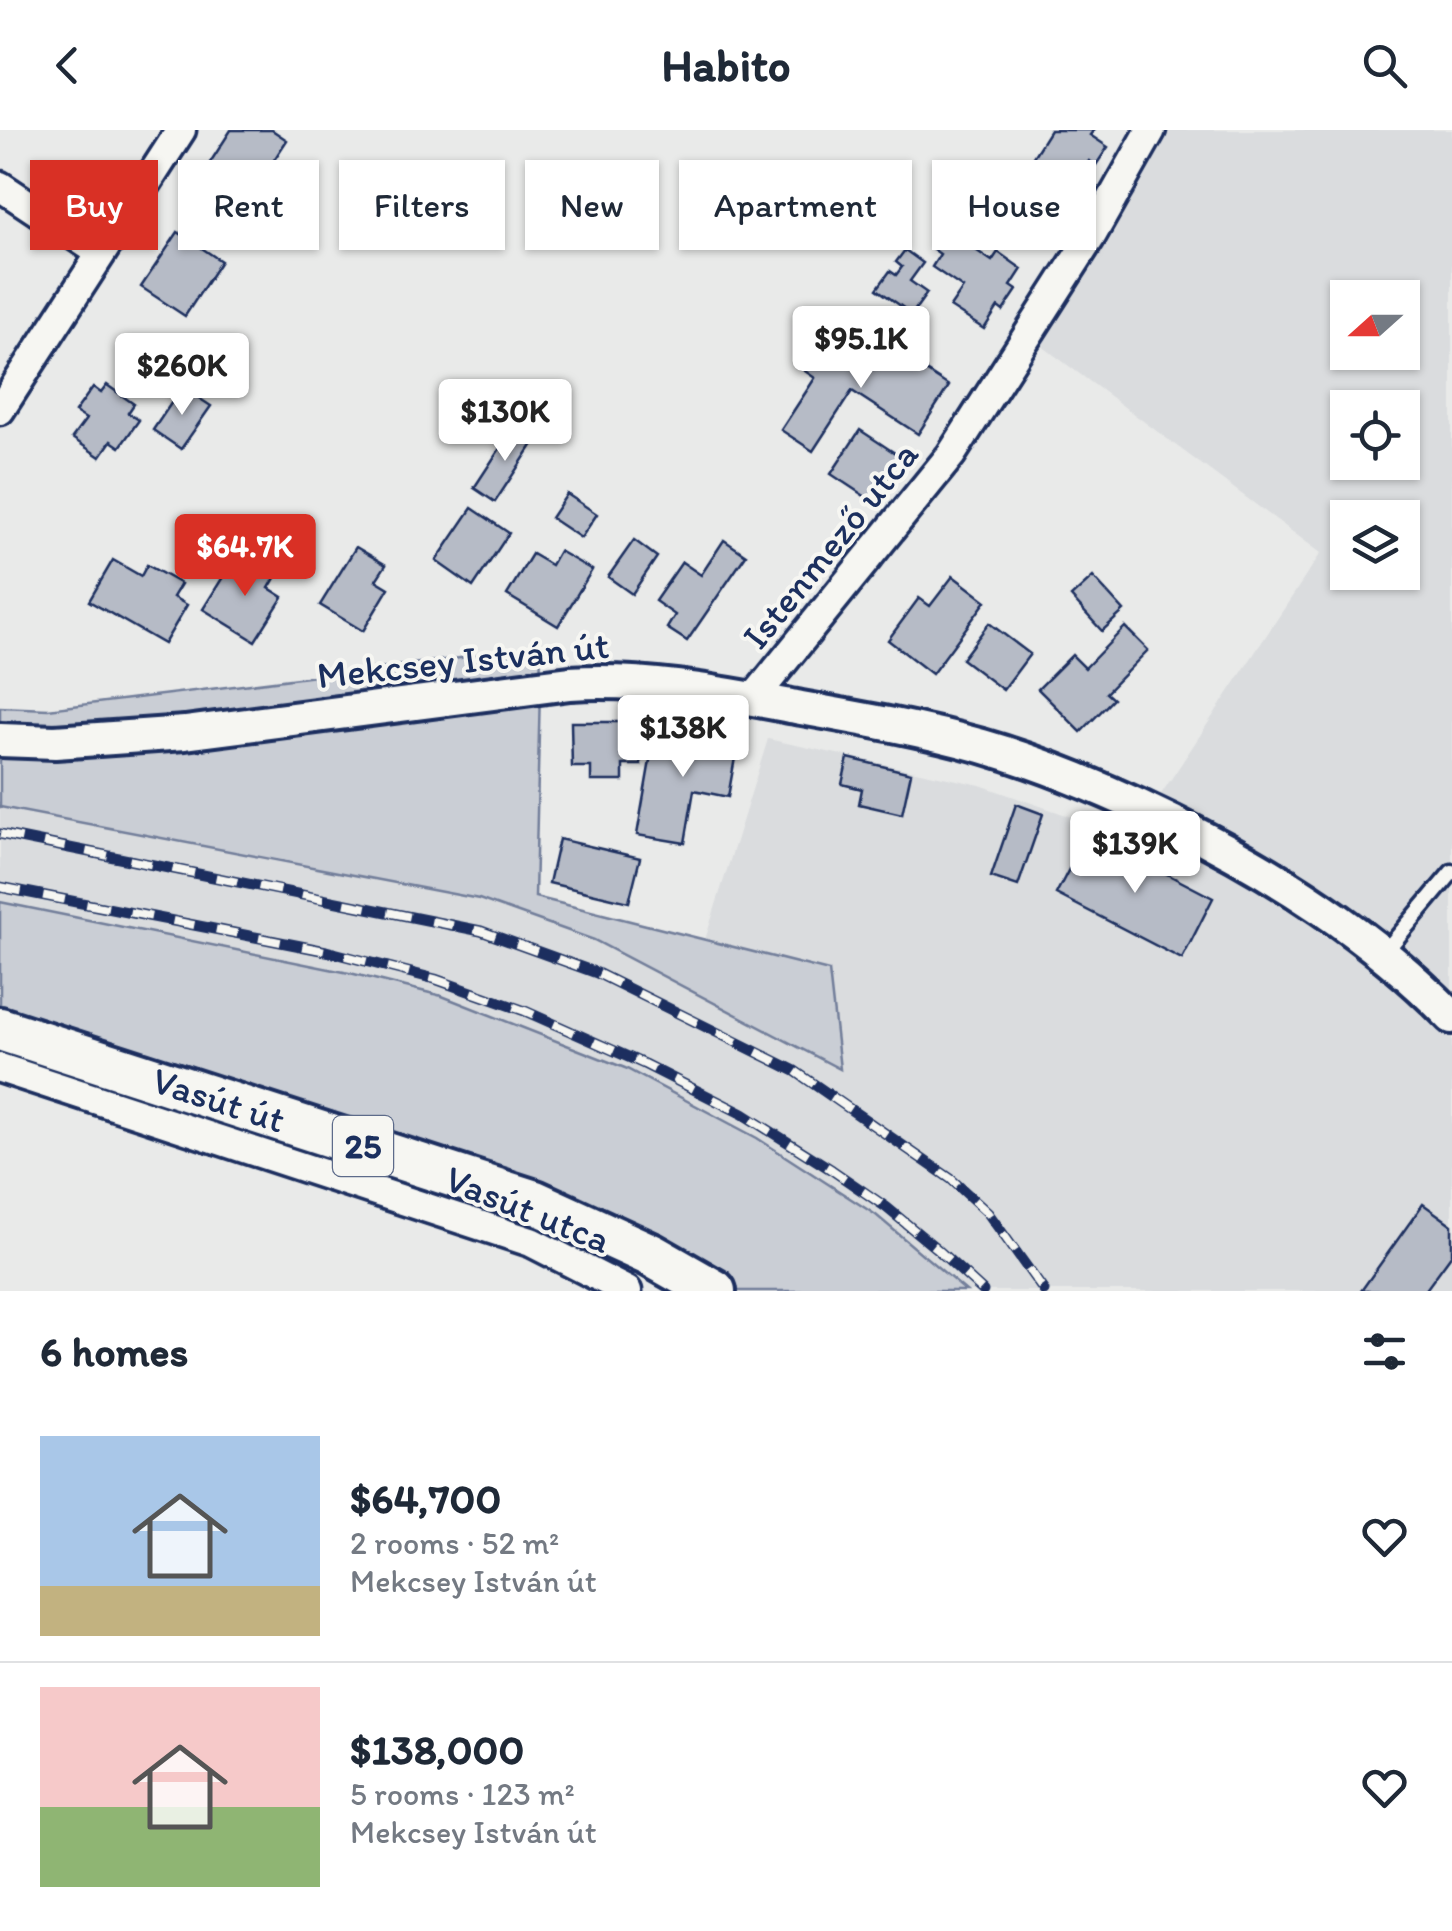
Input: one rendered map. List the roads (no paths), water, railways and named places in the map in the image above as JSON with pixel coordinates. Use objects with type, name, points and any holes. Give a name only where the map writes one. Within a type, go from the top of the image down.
[{"type":"main road","name":"Vasút út","points":[[0,1028],[535,1202],[652,1255],[714,1291]]},
{"type":"street","points":[[0,410],[182,130]]},
{"type":"street","name":"Istenmező utca","points":[[753,699],[952,455],[1090,238],[1152,130]]},
{"type":"street","points":[[0,186],[101,253]]},
{"type":"street","name":"Mekcsey István út","points":[[0,740],[55,742],[184,734],[608,680],[753,699],[904,726],[983,746],[1088,783],[1230,851],[1316,902],[1384,953],[1452,1016]]},
{"type":"street","name":"Vasút utca","points":[[0,1068],[531,1242],[627,1291]]},
{"type":"lane","points":[[1384,953],[1452,872]]},
{"type":"railway","points":[[0,834],[481,931],[597,973],[795,1071],[951,1179],[988,1213],[1044,1291]]},
{"type":"railway","points":[[0,887],[326,951],[435,979],[525,1011],[743,1114],[886,1207],[983,1291]]}]
